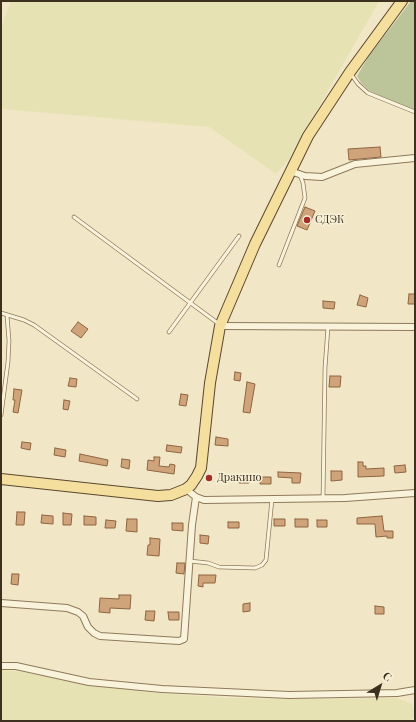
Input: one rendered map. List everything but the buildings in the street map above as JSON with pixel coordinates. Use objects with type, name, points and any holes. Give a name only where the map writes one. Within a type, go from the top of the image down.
[{"type":"main road","points":[[2,476],[158,496],[171,495],[186,489],[197,476],[201,468],[210,383],[220,326],[255,244],[295,173],[308,136],[350,72],[402,1]]},
{"type":"street","points":[[295,173],[311,177],[322,177],[355,164],[415,158]]},
{"type":"street","points":[[220,326],[415,328]]},
{"type":"street","points":[[186,489],[196,497],[204,500],[346,498],[415,493]]},
{"type":"street","points":[[1,603],[67,608],[78,612],[83,616],[88,627],[100,636],[179,641],[184,639],[186,633],[192,525],[196,497]]},
{"type":"street","points":[[1,666],[16,666],[89,682],[162,689],[289,695],[397,693],[415,690]]},
{"type":"lane","points":[[350,72],[358,84],[368,93],[415,112]]},
{"type":"lane","points":[[279,265],[305,198],[295,173]]},
{"type":"lane","points":[[74,217],[220,326]]},
{"type":"lane","points":[[168,332],[191,303],[239,236]]},
{"type":"lane","points":[[1,313],[24,320],[34,325],[137,399]]},
{"type":"lane","points":[[1,415],[8,362],[9,341],[7,315]]},
{"type":"lane","points":[[323,498],[325,368],[328,327]]},
{"type":"lane","points":[[190,561],[208,563],[219,567],[255,568],[262,565],[266,560],[272,499]]},
{"type":"path","points":[[206,469],[209,478]]},
{"type":"shaded area","points":[[11,1],[379,1],[288,161],[276,174],[209,127],[1,109],[1,27]]},
{"type":"shaded area","points":[[1,670],[24,672],[75,683],[159,693],[228,698],[396,698],[412,704],[415,709],[415,717],[410,721],[1,721]]},
{"type":"green space","points":[[411,1],[415,1],[415,111],[371,92],[361,83],[357,76],[369,56]]},
{"type":"place","name":"СДЭК","points":[[307,220]]},
{"type":"place","name":"Дракино","points":[[209,478]]}]
